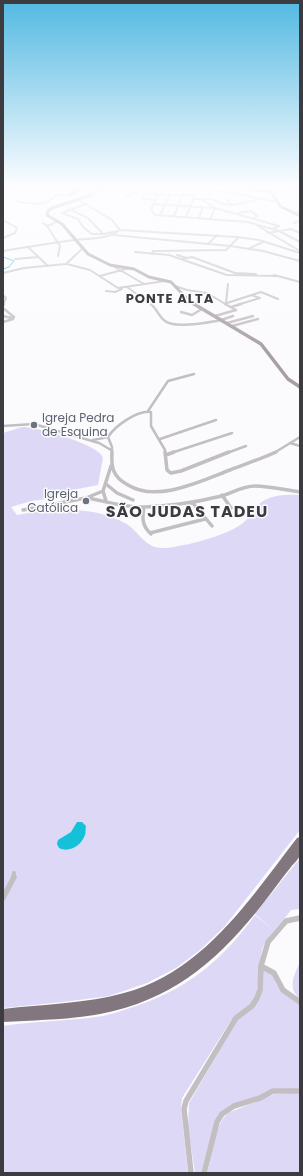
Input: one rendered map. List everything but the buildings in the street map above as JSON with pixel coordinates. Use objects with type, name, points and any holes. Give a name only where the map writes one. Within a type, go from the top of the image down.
[{"type":"highway","points":[[3,1013],[84,1006],[115,1000],[147,990],[187,968],[208,951],[229,929],[300,840]]},
{"type":"highway","points":[[3,1018],[101,1010],[144,997],[182,979],[209,959],[231,936],[300,849]]},
{"type":"street","points":[[3,251],[65,242]]},
{"type":"street","points":[[78,242],[88,254],[112,265],[144,284]]},
{"type":"street","points":[[197,242],[249,249],[299,260]]},
{"type":"street","points":[[152,253],[180,250],[223,251],[227,250],[234,242]]},
{"type":"street","points":[[249,249],[263,242],[286,250],[300,252]]},
{"type":"street","points":[[283,242],[300,252]]},
{"type":"street","points":[[58,243],[60,247],[58,256]]},
{"type":"street","points":[[28,247],[48,266]]},
{"type":"street","points":[[67,264],[83,248]]},
{"type":"street","points":[[135,252],[166,254],[230,276],[276,276]]},
{"type":"street","points":[[177,255],[187,258]]},
{"type":"street","points":[[14,259],[38,257]]},
{"type":"street","points":[[183,259],[192,257],[235,273],[270,274],[300,282]]},
{"type":"street","points":[[3,273],[24,268],[67,264],[89,269],[117,288],[127,288],[166,280]]},
{"type":"street","points":[[112,265],[129,268],[148,276],[172,283],[186,299],[264,347],[272,355],[286,377],[300,387]]},
{"type":"street","points":[[100,276],[129,268]]},
{"type":"street","points":[[230,276],[235,273]]},
{"type":"street","points":[[226,304],[228,284]]},
{"type":"street","points":[[175,286],[187,290],[207,293],[236,310],[215,316]]},
{"type":"street","points":[[106,291],[115,292],[123,288]]},
{"type":"street","points":[[127,288],[154,306],[162,319],[167,322],[193,325],[222,320],[233,316]]},
{"type":"street","points":[[226,304],[264,292],[278,299]]},
{"type":"street","points":[[3,295],[6,298],[3,307],[8,314],[14,317],[13,319]]},
{"type":"street","points":[[231,307],[260,298],[251,295]]},
{"type":"street","points":[[181,312],[192,315],[202,309]]},
{"type":"street","points":[[3,316],[13,319]]},
{"type":"street","points":[[227,323],[253,316]]},
{"type":"street","points":[[3,322],[13,319]]},
{"type":"street","points":[[232,326],[258,319]]},
{"type":"street","points":[[102,444],[109,438],[113,429],[144,411],[148,411],[168,381],[194,374]]},
{"type":"street","points":[[148,411],[152,412],[151,426],[160,439],[166,455],[166,470],[169,472],[174,473],[246,446]]},
{"type":"street","points":[[160,439],[216,420]]},
{"type":"street","points":[[3,426],[32,424],[96,442],[111,450]]},
{"type":"street","points":[[166,455],[232,433]]},
{"type":"street","points":[[111,466],[119,480],[130,488],[142,491],[163,491],[181,488],[199,482],[275,452],[300,437]]},
{"type":"street","points":[[86,440],[109,438]]},
{"type":"street","points":[[106,501],[103,491],[111,466],[109,438]]},
{"type":"street","points":[[96,442],[99,439]]},
{"type":"street","points":[[290,443],[300,446]]},
{"type":"street","points":[[106,484],[117,493],[133,500]]},
{"type":"street","points":[[87,498],[106,501],[125,507],[144,507],[192,502],[222,496],[235,490],[258,486],[281,491],[300,492]]},
{"type":"street","points":[[23,510],[39,505],[87,498],[103,491]]},
{"type":"street","points":[[222,496],[231,508]]},
{"type":"street","points":[[192,502],[212,526]]},
{"type":"street","points":[[144,507],[142,524],[151,534],[205,519]]},
{"type":"street","points":[[3,898],[7,888],[13,880],[14,872]]},
{"type":"street","points":[[191,1173],[184,1109],[186,1102],[236,1018],[252,1006],[257,998],[260,990],[261,966],[268,944],[276,931],[290,919],[300,918]]},
{"type":"street","points":[[261,966],[274,973],[283,990],[300,1002]]},
{"type":"street","points":[[3,1010],[84,1006]]},
{"type":"street","points":[[204,1173],[217,1122],[222,1114],[234,1106],[260,1098],[273,1091],[300,1091]]},
{"type":"shaded area","points":[[22,427],[67,437],[100,453],[103,458],[98,485],[62,492],[67,492],[69,499],[61,500],[59,492],[54,494],[55,498],[31,501],[11,507],[17,515],[58,510],[99,513],[113,517],[130,526],[152,546],[164,548],[206,540],[237,527],[248,518],[258,505],[268,498],[280,495],[300,495],[300,830],[224,927],[200,950],[176,968],[147,983],[109,996],[3,1008],[3,433]]},
{"type":"shaded area","points":[[300,858],[300,909],[291,910],[266,942],[261,953],[257,992],[253,1002],[230,1022],[182,1098],[181,1109],[188,1173],[3,1173],[3,1026],[103,1016],[150,1001],[168,993],[201,972],[215,960],[229,947],[255,915],[273,930],[255,914]]},
{"type":"shaded area","points":[[300,962],[300,999],[294,990],[293,981]]},
{"type":"shaded area","points":[[262,967],[273,974],[277,985],[300,1003],[300,1089],[260,1096],[227,1108],[211,1137],[201,1173],[195,1173],[188,1127],[189,1103],[238,1019],[258,1001]]},
{"type":"shaded area","points":[[300,1093],[300,1173],[207,1173],[216,1133],[223,1119],[228,1113],[275,1094]]},
{"type":"water","points":[[77,822],[82,822],[86,826],[85,834],[81,842],[71,849],[67,850],[59,848],[57,844],[58,840],[71,832]]},
{"type":"waterway","points":[[3,257],[14,261],[9,267],[3,269]]},
{"type":"place","name":"Igreja Pedra de Esquina","points":[[34,425]]},
{"type":"place","name":"Igreja Católica","points":[[86,501]]},
{"type":"district","name":"PONTE ALTA","points":[[170,298]]},
{"type":"district","name":"SÃO JUDAS TADEU","points":[[187,511]]}]
